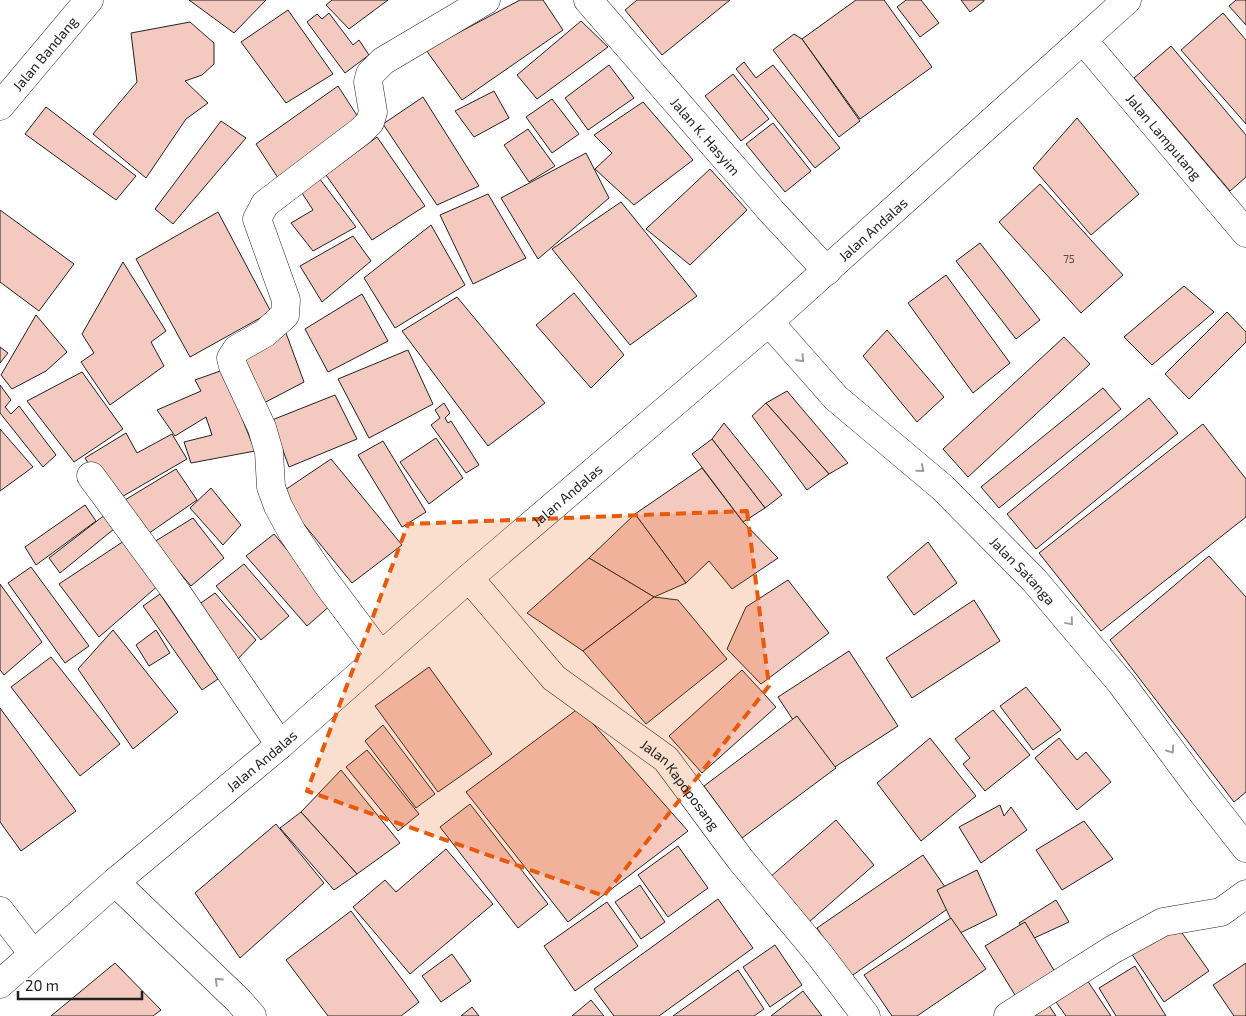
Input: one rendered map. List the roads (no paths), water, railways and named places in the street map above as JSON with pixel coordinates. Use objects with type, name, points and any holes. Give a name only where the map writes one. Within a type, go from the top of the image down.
[{"type":"street","name":"Jalan Bandang","points":[[0,106],[89,0]]},
{"type":"street","points":[[380,656],[324,580],[292,532],[278,506],[271,487],[269,452],[262,428],[236,373],[231,358],[237,349],[265,333],[285,315],[286,300],[257,218],[265,204],[362,131],[370,122],[372,112],[368,82],[370,74],[383,61],[486,0]]},
{"type":"street","name":"Jalan K. Hasyim","points":[[588,0],[772,212],[827,271]]},
{"type":"street","name":"Jalan Andalas","points":[[0,984],[115,882],[280,745],[469,578],[769,322],[1127,0]]},
{"type":"street","name":"Jalan Lamputang","points":[[1083,40],[1246,234]]},
{"type":"street","name":"Jalan Satanga","points":[[769,322],[836,398],[943,488],[1034,580],[1122,683],[1198,788],[1246,848]]},
{"type":"street","points":[[91,476],[176,593],[280,745]]},
{"type":"street","name":"Jalan Kapoposang","points":[[469,578],[554,678],[666,759],[740,860],[819,954],[866,1016]]},
{"type":"street","points":[[115,882],[239,1001],[252,1016]]},
{"type":"street","points":[[1008,1016],[1112,950],[1163,922],[1221,912],[1246,894]]},
{"type":"street","points":[[0,911],[33,954]]}]
